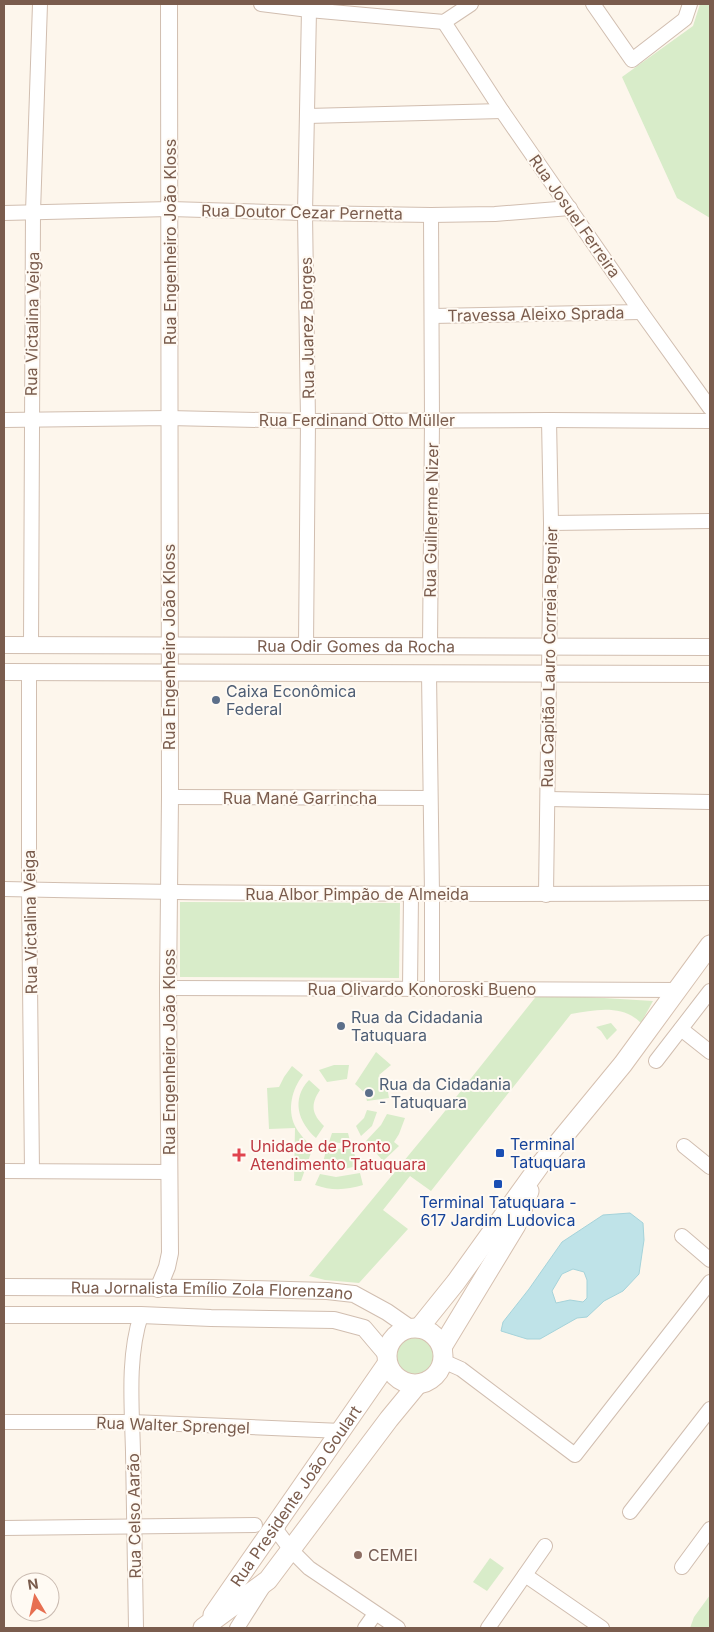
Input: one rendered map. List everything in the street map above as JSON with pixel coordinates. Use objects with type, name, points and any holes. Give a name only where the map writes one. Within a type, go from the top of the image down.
[{"type":"main road","name":"Rua Presidente João Goulart","points":[[203,1628],[342,1431],[387,1359],[389,1345],[394,1337],[401,1332],[415,1328],[456,1282],[540,1165],[623,1064],[710,945]]},
{"type":"main road","name":"Rua Presidente João Goulart","points":[[203,1628],[268,1580],[389,1419],[417,1385],[426,1383],[434,1378],[440,1370],[443,1354],[516,1225],[540,1165]]},
{"type":"main road","points":[[415,1328],[427,1330],[433,1334],[443,1354]]},
{"type":"main road","points":[[387,1359],[392,1373],[399,1380],[417,1385]]},
{"type":"street","name":"Rua Victalina Veiga","points":[[31,645],[33,212],[40,4]]},
{"type":"street","name":"Rua Engenheiro João Kloss","points":[[158,1289],[167,1267],[170,1253],[168,988],[170,797],[170,4]]},
{"type":"street","points":[[261,4],[444,22],[471,4]]},
{"type":"street","points":[[593,4],[632,60],[685,19],[690,4]]},
{"type":"street","name":"Rua Juarez Borges","points":[[306,646],[308,421],[305,213],[309,10]]},
{"type":"street","name":"Rua Josuel Ferreira","points":[[444,22],[502,111],[710,408]]},
{"type":"street","points":[[307,116],[502,111]]},
{"type":"street","name":"Rua Doutor Cezar Pernetta","points":[[4,213],[170,209],[431,215],[495,214],[570,208]]},
{"type":"street","name":"Rua Guilherme Nizer","points":[[430,646],[431,215]]},
{"type":"street","name":"Travessa Aleixo Sprada","points":[[432,316],[641,312]]},
{"type":"street","name":"Rua Ferdinand Otto Müller","points":[[4,420],[169,418],[308,421],[710,421]]},
{"type":"street","name":"Rua Capitão Lauro Correia Regnier","points":[[546,895],[551,524],[549,420]]},
{"type":"street","points":[[551,524],[710,521]]},
{"type":"street","name":"Rua Odir Gomes da Rocha","points":[[4,644],[710,647]]},
{"type":"street","name":"Rua Odir Gomes da Rocha","points":[[4,672],[710,674]]},
{"type":"street","name":"Rua Victalina Veiga","points":[[29,672],[28,889],[32,1171]]},
{"type":"street","points":[[429,673],[432,989]]},
{"type":"street","name":"Rua Mané Garrincha","points":[[170,797],[430,798]]},
{"type":"street","points":[[548,800],[710,802]]},
{"type":"street","name":"Rua Albor Pimpão de Almeida","points":[[4,889],[169,893],[546,895],[710,893]]},
{"type":"street","points":[[410,989],[411,894]]},
{"type":"street","name":"Rua Olivardo Konoroski Bueno","points":[[168,988],[677,990]]},
{"type":"street","points":[[656,1060],[710,991]]},
{"type":"street","points":[[681,1028],[710,1052]]},
{"type":"street","points":[[684,1146],[710,1167]]},
{"type":"street","points":[[4,1171],[169,1172]]},
{"type":"street","points":[[682,1236],[710,1260]]},
{"type":"street","points":[[443,1354],[574,1454],[710,1282]]},
{"type":"street","name":"Rua Jornalista Emílio Zola Florenzano","points":[[4,1287],[213,1288],[306,1290],[354,1294],[415,1328]]},
{"type":"street","points":[[64,1288],[60,1292],[58,1300],[59,1306],[65,1315]]},
{"type":"street","name":"Rua Jornalista Emílio Zola Florenzano","points":[[4,1315],[141,1315],[334,1320],[364,1328],[387,1359]]},
{"type":"street","name":"Rua Celso Aarão","points":[[136,1628],[132,1422],[133,1349],[141,1315]]},
{"type":"street","points":[[630,1512],[710,1409]]},
{"type":"street","name":"Rua Walter Sprengel","points":[[4,1422],[132,1422],[342,1431]]},
{"type":"street","points":[[280,1517],[277,1526],[278,1531],[291,1550],[308,1568],[398,1628]]},
{"type":"street","points":[[4,1528],[255,1525]]},
{"type":"street","points":[[682,1567],[710,1529]]},
{"type":"street","points":[[488,1628],[545,1546]]},
{"type":"street","points":[[525,1575],[602,1628]]},
{"type":"street","name":"Rua Presidente João Goulart","points":[[237,1628],[268,1580]]},
{"type":"street","points":[[365,1628],[375,1614]]},
{"type":"green space","points":[[700,4],[710,4],[710,218],[677,198],[622,77],[693,26]]},
{"type":"green space","points":[[180,902],[400,903],[399,978],[180,977]]},
{"type":"green space","points":[[538,994],[653,1001],[641,1023],[634,1017],[617,1011],[599,1010],[571,1014],[431,1191],[410,1176],[383,1210],[408,1229],[359,1283],[325,1280],[309,1276],[441,1116]]},
{"type":"green space","points":[[611,1023],[617,1030],[607,1040],[596,1027]]},
{"type":"green space","points":[[376,1052],[391,1065],[379,1075],[387,1087],[389,1098],[367,1101],[365,1093],[355,1084]]},
{"type":"green space","points":[[334,1065],[349,1065],[347,1079],[327,1082],[319,1070]]},
{"type":"green space","points":[[292,1066],[303,1075],[296,1086],[292,1099],[291,1113],[295,1126],[313,1147],[301,1181],[294,1181],[295,1128],[269,1129],[267,1088],[279,1087]]},
{"type":"green space","points":[[309,1080],[320,1090],[315,1100],[314,1109],[324,1126],[316,1138],[305,1125],[299,1110],[300,1095],[303,1087]]},
{"type":"green space","points":[[367,1110],[377,1112],[372,1126],[361,1136],[356,1126],[364,1118]]},
{"type":"green space","points":[[387,1114],[405,1118],[394,1142],[399,1146],[383,1161],[366,1141],[381,1125]]},
{"type":"green space","points":[[332,1133],[348,1133],[350,1141],[340,1143],[329,1142]]},
{"type":"green space","points":[[327,1147],[337,1149],[353,1147],[357,1166],[340,1170],[322,1166]]},
{"type":"green space","points":[[360,1173],[363,1185],[357,1187],[333,1189],[315,1185],[320,1174],[336,1177]]},
{"type":"green space","points":[[415,1337],[429,1342],[434,1356],[429,1370],[415,1375],[401,1370],[396,1356],[401,1342]]},
{"type":"green space","points":[[490,1558],[504,1568],[487,1591],[473,1582]]},
{"type":"green space","points":[[710,1595],[710,1628],[690,1628],[694,1617]]},
{"type":"water","points":[[630,1213],[643,1223],[644,1240],[639,1274],[623,1291],[604,1301],[587,1317],[577,1318],[540,1339],[527,1339],[501,1331],[503,1322],[562,1242],[603,1215]],"holes":[[[573,1269],[584,1272],[587,1280],[587,1298],[583,1302],[570,1300],[556,1303],[552,1291],[562,1274]]]},
{"type":"place","name":"Caixa Econômica Federal","points":[[216,700]]},
{"type":"place","name":"Rua da Cidadania Tatuquara","points":[[341,1026]]},
{"type":"place","name":"Rua da Cidadania - Tatuquara","points":[[369,1093]]},
{"type":"place","name":"Terminal Tatuquara","points":[[500,1153]]},
{"type":"place","name":"Unidade de Pronto Atendimento Tatuquara","points":[[239,1155]]},
{"type":"place","name":"Terminal Tatuquara - 617 Jardim Ludovica","points":[[498,1184]]},
{"type":"place","name":"CEMEI","points":[[358,1555]]}]
